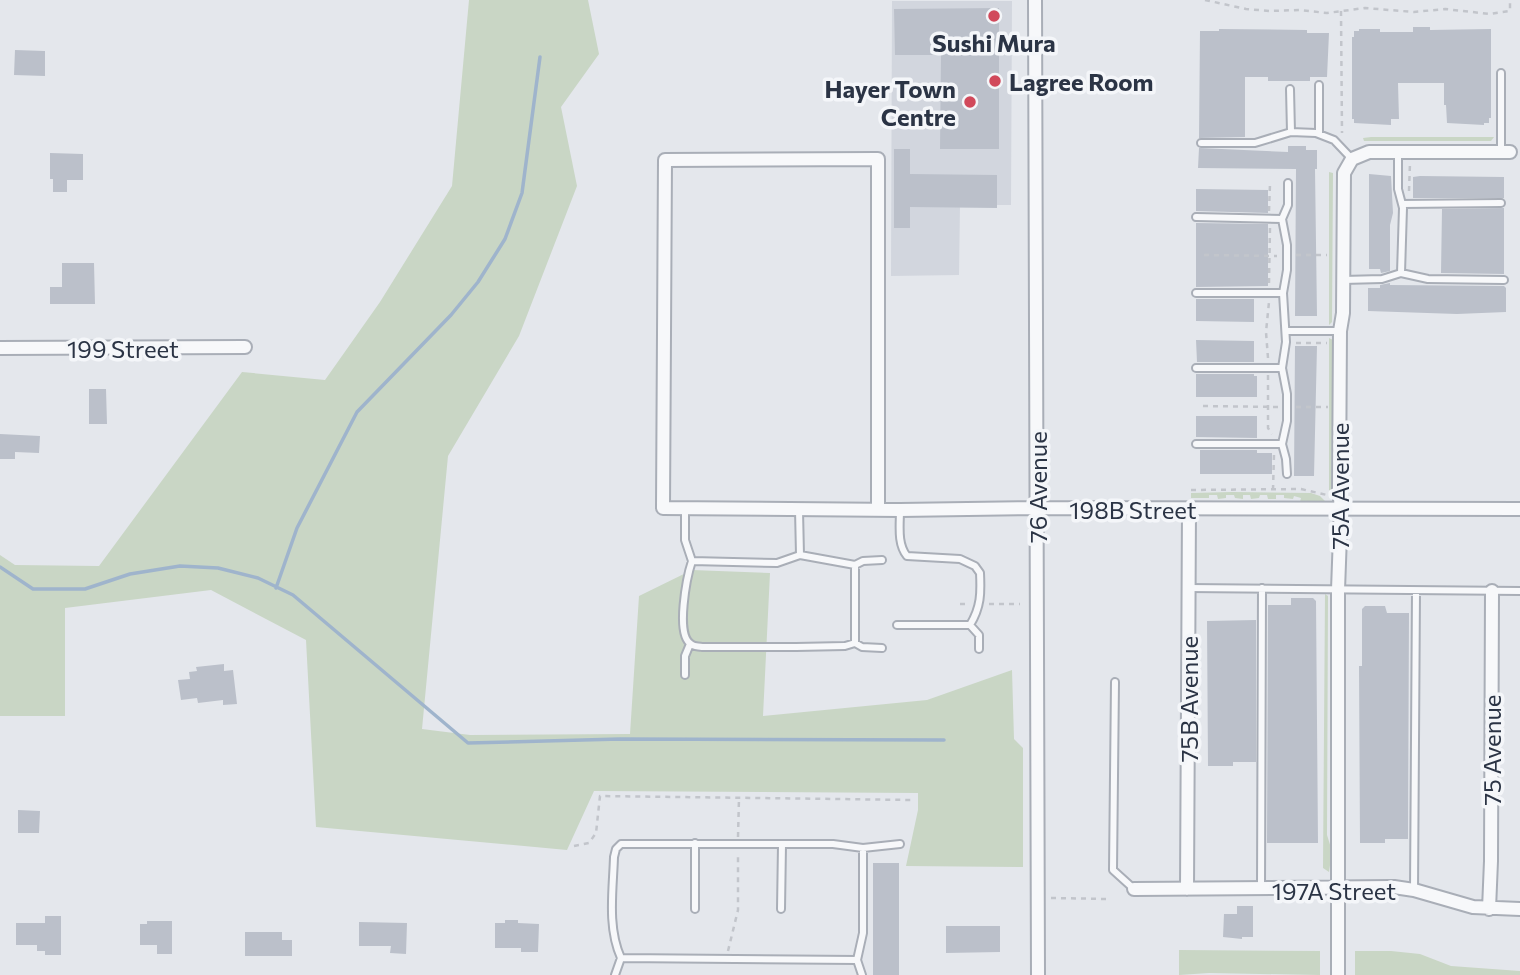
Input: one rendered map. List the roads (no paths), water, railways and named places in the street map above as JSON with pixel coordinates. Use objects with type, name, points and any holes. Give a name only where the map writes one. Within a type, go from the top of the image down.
[{"type":"street","name":"76 Avenue","points":[[1035,0],[1038,975]]},
{"type":"street","points":[[1352,159],[1369,152],[1505,152]]},
{"type":"street","name":"198B Street","points":[[878,510],[878,159],[665,160],[663,508],[799,510],[878,510],[900,510],[1037,508],[1520,509]]},
{"type":"street","name":"75A Avenue","points":[[1338,975],[1340,331],[1343,313],[1343,180],[1352,159]]},
{"type":"street","name":"199 Street","points":[[0,348],[245,347]]},
{"type":"street","name":"75B Avenue","points":[[1187,889],[1189,509]]},
{"type":"street","name":"75 Avenue","points":[[1489,909],[1492,591]]},
{"type":"street","name":"197A Street","points":[[1134,889],[1394,887],[1473,907],[1520,909]]},
{"type":"lane","points":[[1501,73],[1505,152]]},
{"type":"lane","points":[[1319,134],[1320,85]]},
{"type":"lane","points":[[1290,89],[1291,132]]},
{"type":"lane","points":[[1201,143],[1255,143],[1291,132],[1319,134],[1334,140],[1352,159]]},
{"type":"lane","points":[[1398,151],[1398,189],[1402,204],[1401,273]]},
{"type":"lane","points":[[1287,474],[1282,444],[1287,421],[1287,394],[1282,368],[1286,331],[1283,293],[1287,245],[1282,219],[1288,205],[1288,183]]},
{"type":"lane","points":[[1402,204],[1501,204]]},
{"type":"lane","points":[[1196,217],[1282,219]]},
{"type":"lane","points":[[1343,280],[1382,279],[1401,273],[1428,279],[1504,280]]},
{"type":"lane","points":[[1196,293],[1283,293]]},
{"type":"lane","points":[[1286,331],[1340,331]]},
{"type":"lane","points":[[1196,368],[1282,368]]},
{"type":"lane","points":[[1196,444],[1282,444]]},
{"type":"lane","points":[[685,508],[685,540],[692,561],[684,592],[684,620],[687,641],[690,644],[702,648],[845,646],[855,643],[862,647],[882,648]]},
{"type":"lane","points":[[799,510],[800,555]]},
{"type":"lane","points":[[900,510],[901,543],[907,556],[968,561],[980,573],[978,612],[970,625]]},
{"type":"lane","points":[[692,561],[777,563],[800,555],[855,565],[863,561],[882,560]]},
{"type":"lane","points":[[855,565],[855,643]]},
{"type":"lane","points":[[1188,588],[1520,591]]},
{"type":"lane","points":[[1261,890],[1262,588]]},
{"type":"lane","points":[[1414,890],[1416,591]]},
{"type":"lane","points":[[897,625],[970,625],[979,635],[979,649]]},
{"type":"lane","points":[[685,675],[685,656],[690,644]]},
{"type":"lane","points":[[1115,682],[1113,870],[1134,889]]},
{"type":"lane","points":[[695,843],[695,909]]},
{"type":"lane","points":[[615,975],[621,958],[612,928],[616,849],[621,844],[833,844],[863,848],[900,844]]},
{"type":"lane","points":[[781,909],[782,845]]},
{"type":"lane","points":[[862,975],[857,960],[863,933],[863,848]]},
{"type":"lane","points":[[621,958],[857,960]]},
{"type":"waterway","points":[[276,588],[297,528],[357,412],[451,315],[478,282],[505,239],[522,193],[540,57]]},
{"type":"waterway","points":[[0,567],[33,589],[85,589],[130,574],[180,566],[218,568],[258,578],[293,595],[468,743],[620,739],[944,740]]},
{"type":"place","name":"Sushi Mura","points":[[994,16]]},
{"type":"place","name":"Lagree Room","points":[[995,81]]},
{"type":"place","name":"Hayer Town Centre","points":[[970,102]]}]
